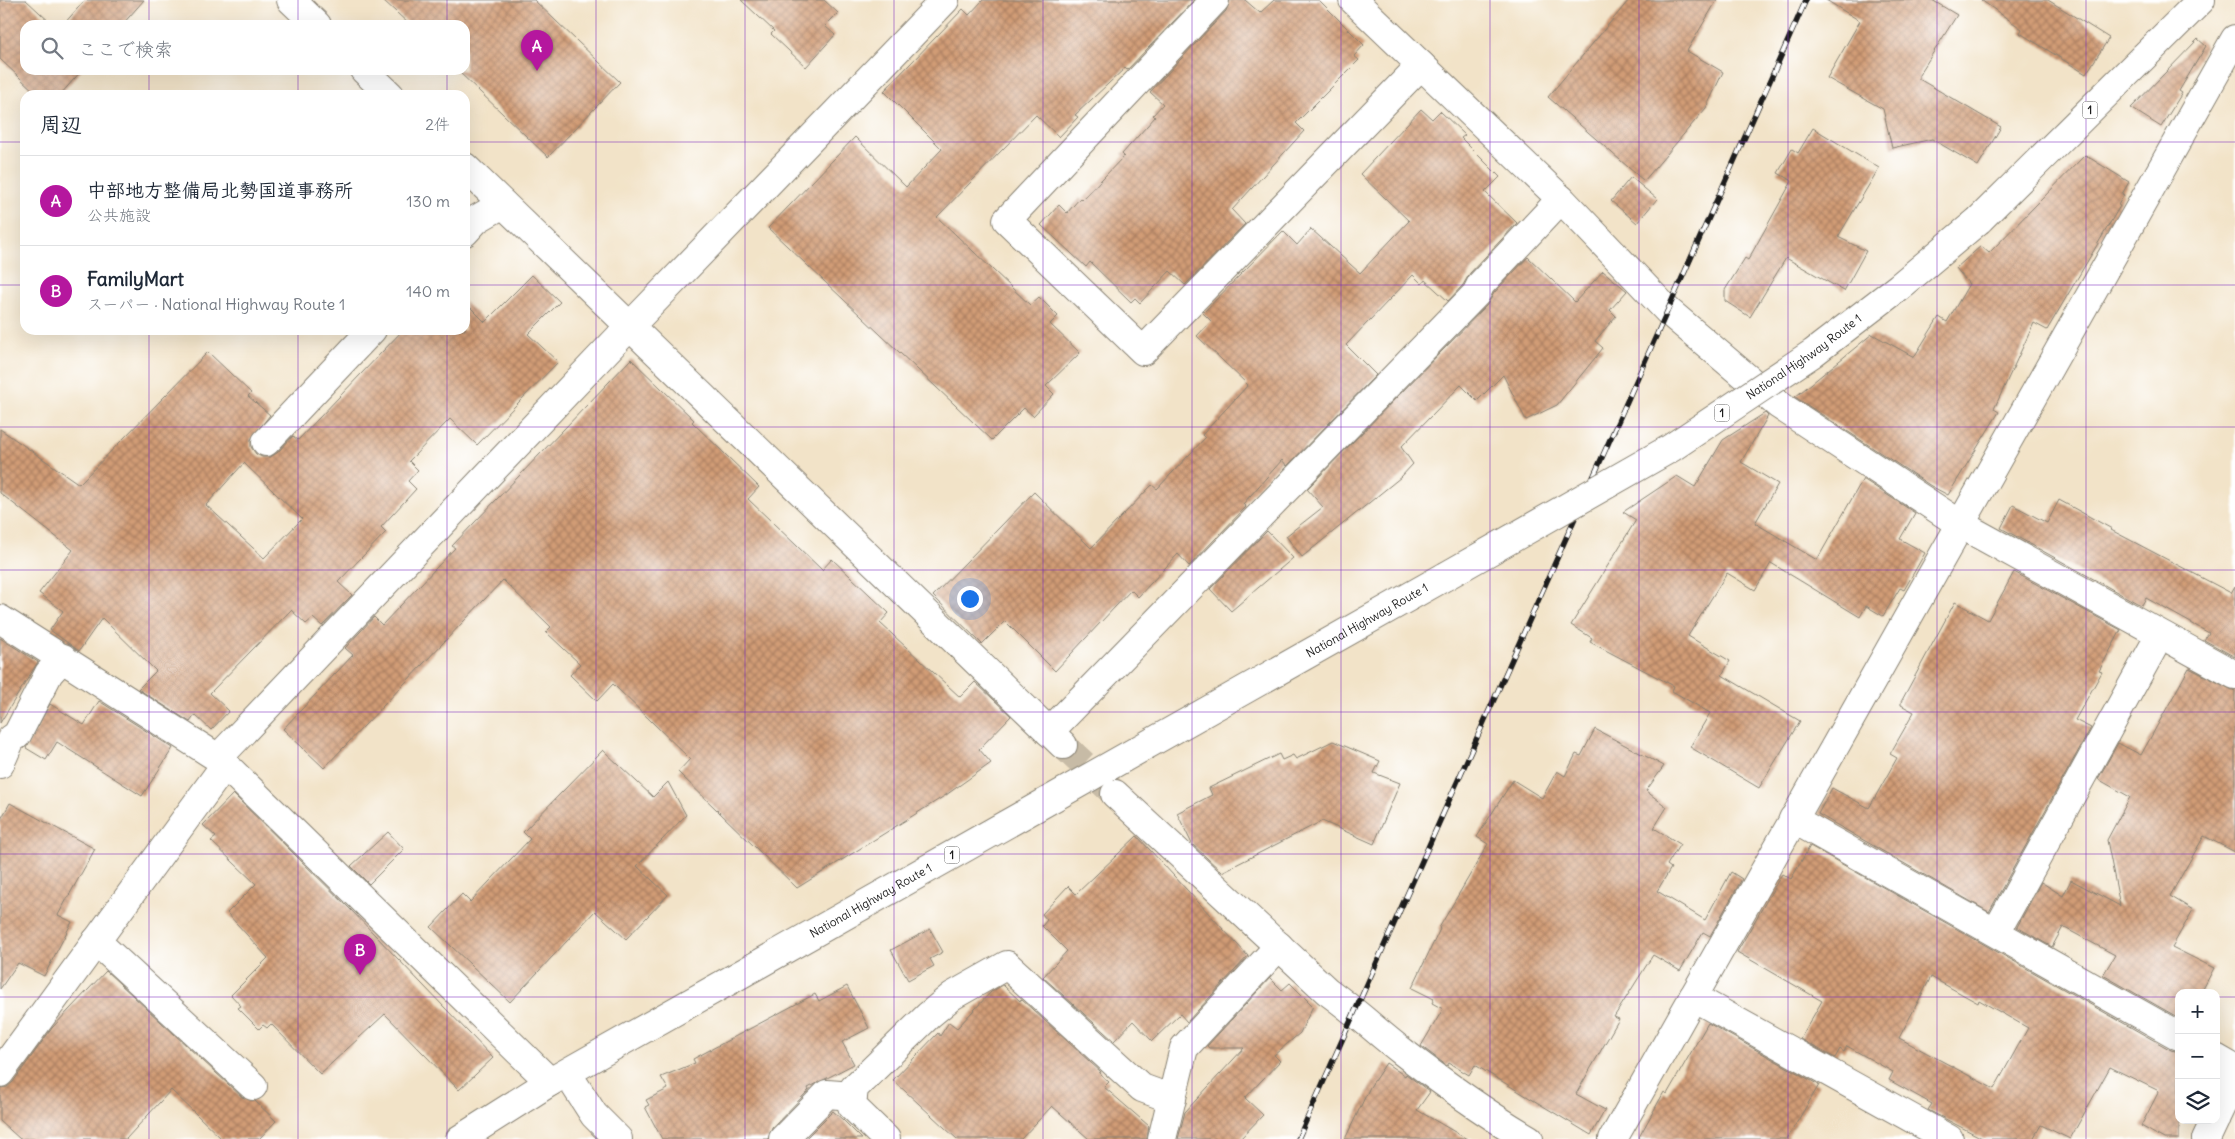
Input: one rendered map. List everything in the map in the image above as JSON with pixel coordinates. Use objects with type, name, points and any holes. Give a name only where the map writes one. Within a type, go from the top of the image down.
[{"type":"main road","points":[[291,0],[312,20]]},
{"type":"main road","points":[[0,1073],[96,941],[221,762],[629,326],[945,0]]},
{"type":"main road","points":[[1215,0],[1007,220],[1143,351],[1421,65]]},
{"type":"main road","points":[[1353,0],[1561,200],[1668,311],[1779,405],[1960,524],[2235,675]]},
{"type":"main road","name":"National Highway Route 1","points":[[460,1139],[558,1077],[1671,448],[1813,353],[1899,287],[1978,220],[2201,0]]},
{"type":"main road","points":[[1613,1139],[2235,39]]},
{"type":"main road","points":[[369,75],[385,90]]},
{"type":"main road","points":[[470,172],[1056,739],[1476,294],[1481,284],[1561,200]]},
{"type":"main road","points":[[470,227],[477,219],[504,204]]},
{"type":"main road","points":[[266,442],[367,335]]},
{"type":"main road","points":[[0,619],[221,762],[558,1077],[618,1139]]},
{"type":"main road","points":[[1996,932],[2160,635]]},
{"type":"main road","points":[[0,764],[11,739],[17,735],[49,673],[63,658]]},
{"type":"main road","points":[[1115,794],[1328,991],[1401,1050],[1496,1119],[1529,1139]]},
{"type":"main road","points":[[1793,819],[2175,1034]]},
{"type":"main road","points":[[96,941],[253,1086]]},
{"type":"main road","points":[[1162,1139],[1184,1048],[1279,946]]},
{"type":"main road","points":[[886,1139],[852,1106],[854,1088],[929,1015],[952,996],[1007,964],[1142,1088],[1172,1099]]},
{"type":"main road","points":[[1693,997],[1949,1139]]},
{"type":"main road","points":[[2220,1060],[2235,1069]]},
{"type":"main road","points":[[2220,1108],[2235,1077]]},
{"type":"main road","points":[[783,1139],[827,1094],[853,1096]]},
{"type":"main road","points":[[2206,1139],[2213,1124]]},
{"type":"building","points":[[0,0],[26,0],[48,20],[20,20],[20,75],[78,75],[64,90],[33,90],[0,59]]},
{"type":"building","points":[[85,0],[144,0],[126,20],[67,20]]},
{"type":"building","points":[[383,0],[534,0],[620,82],[548,157],[462,75],[470,75],[470,20],[405,20]]},
{"type":"building","points":[[741,0],[824,0],[838,13],[825,26],[835,35],[806,67],[771,34],[774,31]]},
{"type":"building","points":[[983,0],[1194,0],[1127,70],[1125,68],[1075,115],[1078,117],[1059,137],[1036,115],[937,217],[1030,305],[1039,297],[1058,316],[1050,324],[1080,353],[1046,386],[1054,394],[1033,416],[1024,408],[992,440],[768,228],[855,137],[906,187],[942,149],[884,91],[963,9],[969,15]]},
{"type":"building","points":[[1230,0],[1245,0],[1260,13],[1274,0],[1319,0],[1364,45],[1354,56],[1359,60],[1296,123],[1304,131],[1232,210],[1245,224],[1185,285],[1170,271],[1140,303],[1135,298],[1131,302],[1090,262],[1086,267],[1041,225],[1059,205],[1067,213],[1124,156],[1122,154],[1155,117],[1153,115],[1163,104],[1150,92],[1226,11]]},
{"type":"building","points":[[1629,0],[1717,0],[1687,51],[1723,72],[1706,108],[1644,181],[1548,97]]},
{"type":"building","points":[[1826,0],[1932,0],[1957,15],[1919,75],[1919,79],[2001,127],[1978,166],[1932,139],[1892,148],[1883,109],[1827,78],[1860,21]]},
{"type":"building","points":[[1981,0],[2048,0],[2109,38],[2086,74],[2020,33],[2022,29]]},
{"type":"building","points":[[2198,39],[2206,46],[2179,91],[2182,93],[2161,127],[2131,108]]},
{"type":"building","points":[[1421,109],[1432,119],[1440,111],[1465,135],[1461,138],[1500,177],[1485,192],[1517,223],[1470,273],[1463,285],[1448,301],[1425,280],[1422,284],[1413,275],[1346,345],[1376,375],[1287,466],[1282,460],[1243,504],[1246,507],[1189,566],[1178,554],[1138,597],[1131,590],[1055,671],[1005,621],[982,644],[933,596],[1034,492],[1091,548],[1152,485],[1157,489],[1205,438],[1202,435],[1248,385],[1197,336],[1211,321],[1203,313],[1283,231],[1297,245],[1311,229],[1360,273],[1409,221],[1360,174]]},
{"type":"building","points":[[1813,128],[1879,168],[1838,237],[1866,251],[1844,291],[1786,258],[1750,317],[1725,301],[1725,290],[1745,258],[1748,260],[1792,181],[1778,173],[1792,149],[1798,153]]},
{"type":"building","points":[[2085,155],[2129,182],[2122,194],[2124,195],[2118,205],[2120,206],[2047,330],[2034,323],[1994,409],[1999,412],[1948,495],[1931,486],[1795,397],[1872,334],[1914,357],[1939,317],[1947,322],[1969,284],[1956,268],[1981,246],[1989,253]]},
{"type":"building","points":[[1631,177],[1657,199],[1637,223],[1611,201]]},
{"type":"building","points":[[1528,257],[1575,302],[1603,271],[1627,291],[1610,310],[1616,316],[1595,341],[1603,348],[1557,405],[1526,420],[1503,375],[1477,401],[1461,385],[1401,447],[1413,464],[1401,477],[1302,557],[1286,536],[1323,507],[1307,489],[1487,305],[1494,293]]},
{"type":"building","points":[[532,275],[560,302],[528,334],[558,362],[477,445],[450,419],[409,461],[418,470],[408,481],[416,489],[381,527],[386,532],[338,582],[352,595],[322,626],[313,618],[306,624],[291,610],[210,693],[229,711],[211,730],[195,715],[190,722],[138,689],[156,671],[102,618],[79,651],[50,630],[63,611],[39,593],[73,550],[0,493],[0,429],[79,484],[208,352],[251,393],[248,396],[270,415],[251,439],[251,447],[256,454],[262,457],[270,457],[277,453],[293,436],[298,440],[398,335],[470,335],[470,307],[485,322]],"holes":[[[244,463],[302,519],[264,558],[206,505]]]},
{"type":"building","points":[[631,359],[759,487],[748,499],[822,570],[832,559],[889,613],[880,623],[960,697],[975,682],[1011,716],[979,749],[991,763],[946,795],[797,888],[678,772],[690,759],[613,684],[597,701],[570,675],[580,664],[546,632],[551,627],[503,580],[324,768],[283,729],[353,655],[345,648],[374,617],[382,625],[455,548],[452,546]]},
{"type":"building","points":[[1765,413],[1768,416],[1741,462],[1778,484],[1755,523],[1817,560],[1863,479],[1915,513],[1900,539],[1925,553],[1904,590],[1900,588],[1883,616],[1866,606],[1860,617],[1771,563],[1755,590],[1727,573],[1688,636],[1730,661],[1722,675],[1800,721],[1759,788],[1690,747],[1710,713],[1672,691],[1674,686],[1590,642],[1592,638],[1571,625],[1636,520],[1623,512],[1677,476],[1695,487],[1723,440]]},
{"type":"building","points":[[2059,500],[2111,530],[2231,593],[2235,586],[2235,657],[2204,640],[2209,633],[2146,598],[2142,605],[2137,603],[2001,528],[2013,505],[2047,523]]},
{"type":"building","points":[[1267,531],[1293,558],[1231,611],[1210,589]]},
{"type":"building","points":[[2014,572],[2121,630],[2099,671],[2102,672],[2075,720],[2091,728],[1989,912],[1818,814],[1832,788],[1869,808],[1897,758],[1890,754],[1914,712],[1901,705],[1901,702],[1955,602],[1988,620]]},
{"type":"building","points":[[0,638],[38,662],[0,723]]},
{"type":"building","points":[[2189,668],[2235,691],[2235,852],[2204,836],[2170,896],[2193,910],[2172,947],[2214,968],[2203,989],[2175,989],[2175,1016],[2103,975],[2115,955],[2063,927],[2052,947],[2017,927],[2041,882],[2063,896],[2071,880],[2120,906],[2107,840],[2130,797],[2098,779],[2118,743],[2141,755]]},
{"type":"building","points":[[99,701],[173,748],[142,796],[57,742],[46,760],[26,748],[50,704],[84,725]]},
{"type":"building","points":[[1595,729],[1664,766],[1646,791],[1667,807],[1654,828],[1680,844],[1667,865],[1671,868],[1657,891],[1705,920],[1731,872],[1742,879],[1710,936],[1703,932],[1680,971],[1653,955],[1614,1017],[1619,1019],[1576,1094],[1605,1110],[1591,1135],[1475,1065],[1469,1075],[1449,1063],[1447,1066],[1421,1046],[1443,1009],[1432,1003],[1434,999],[1412,988],[1439,928],[1488,844],[1477,837],[1513,780],[1542,798],[1557,771],[1565,776],[1576,754],[1581,756]]},
{"type":"building","points":[[1333,741],[1380,761],[1374,773],[1400,783],[1374,844],[1322,821],[1222,872],[1192,844],[1177,813],[1212,795],[1209,788],[1279,754],[1282,760],[1293,755],[1296,759]]},
{"type":"building","points":[[603,750],[653,797],[668,782],[686,815],[637,866],[668,895],[626,939],[595,911],[510,1002],[431,927],[462,894],[470,902],[530,839],[523,832]]},
{"type":"building","points":[[233,794],[351,910],[493,1058],[459,1090],[385,1014],[320,1074],[271,1024],[267,1028],[263,1025],[259,1029],[238,1008],[241,1006],[231,995],[268,958],[227,913],[256,884],[211,841],[216,837],[203,825]]},
{"type":"building","points":[[10,803],[95,849],[58,915],[72,922],[44,976],[18,963],[0,989],[0,821]]},
{"type":"building","points":[[388,832],[404,849],[369,884],[351,866]]},
{"type":"building","points":[[1137,836],[1248,956],[1187,1022],[1180,1014],[1152,1041],[1133,1021],[1114,1041],[1043,977],[1067,951],[1042,926],[1047,920],[1042,914],[1068,886],[1076,894]]},
{"type":"building","points":[[1810,846],[2175,1051],[2175,1124],[2179,1124],[2179,1139],[2164,1139],[2141,1126],[2159,1091],[2110,1067],[2070,1139],[2041,1125],[2033,1139],[1984,1139],[1928,1110],[1932,1104],[1889,1080],[1893,1072],[1847,1046],[1844,1052],[1840,1049],[1835,1058],[1800,1039],[1822,1001],[1737,952],[1782,874],[1791,879]],"holes":[[[1931,977],[1978,1003],[1979,1000],[2028,1028],[1994,1089],[1899,1038]]]},
{"type":"building","points":[[930,929],[943,952],[930,959],[934,966],[908,980],[891,950]]},
{"type":"building","points":[[106,971],[242,1097],[255,1101],[276,1121],[259,1139],[222,1139],[171,1090],[126,1139],[20,1139],[0,1121],[0,1088],[7,1087],[13,1082],[52,1028]]},
{"type":"building","points":[[1270,978],[1282,990],[1290,983],[1313,1006],[1300,1033],[1274,1055],[1280,1061],[1245,1098],[1263,1115],[1240,1139],[1178,1139],[1185,1112],[1244,1048],[1209,1048],[1207,1046]]},
{"type":"building","points":[[1003,985],[1101,1072],[1099,1073],[1109,1082],[1104,1087],[1149,1126],[1147,1139],[1089,1139],[1052,1106],[1021,1139],[957,1139],[893,1080],[938,1033],[940,1036],[949,1022],[957,1028],[991,992]]},
{"type":"building","points":[[847,986],[869,1028],[842,1042],[854,1064],[808,1088],[809,1090],[772,1128],[768,1139],[662,1139],[645,1107],[649,1105],[646,1100],[668,1089],[661,1077],[695,1063],[693,1059],[815,994],[819,1001]]},
{"type":"building","points":[[1708,1023],[1819,1085],[1787,1139],[1638,1139],[1664,1092],[1667,1094]]},
{"type":"building","points":[[1386,1063],[1405,1076],[1406,1074],[1430,1092],[1417,1110],[1467,1139],[1345,1139],[1370,1087]]},
{"type":"building","points":[[833,1111],[843,1120],[862,1139],[805,1139]]},
{"type":"tunnel","points":[[1063,745],[1115,794]]},
{"type":"railway","points":[[1298,1139],[1806,0]]},
{"type":"place","name":"中部地方整備局北勢国道事務所","points":[[537,71]]},
{"type":"place","name":"FamilyMart","points":[[360,975]]}]
